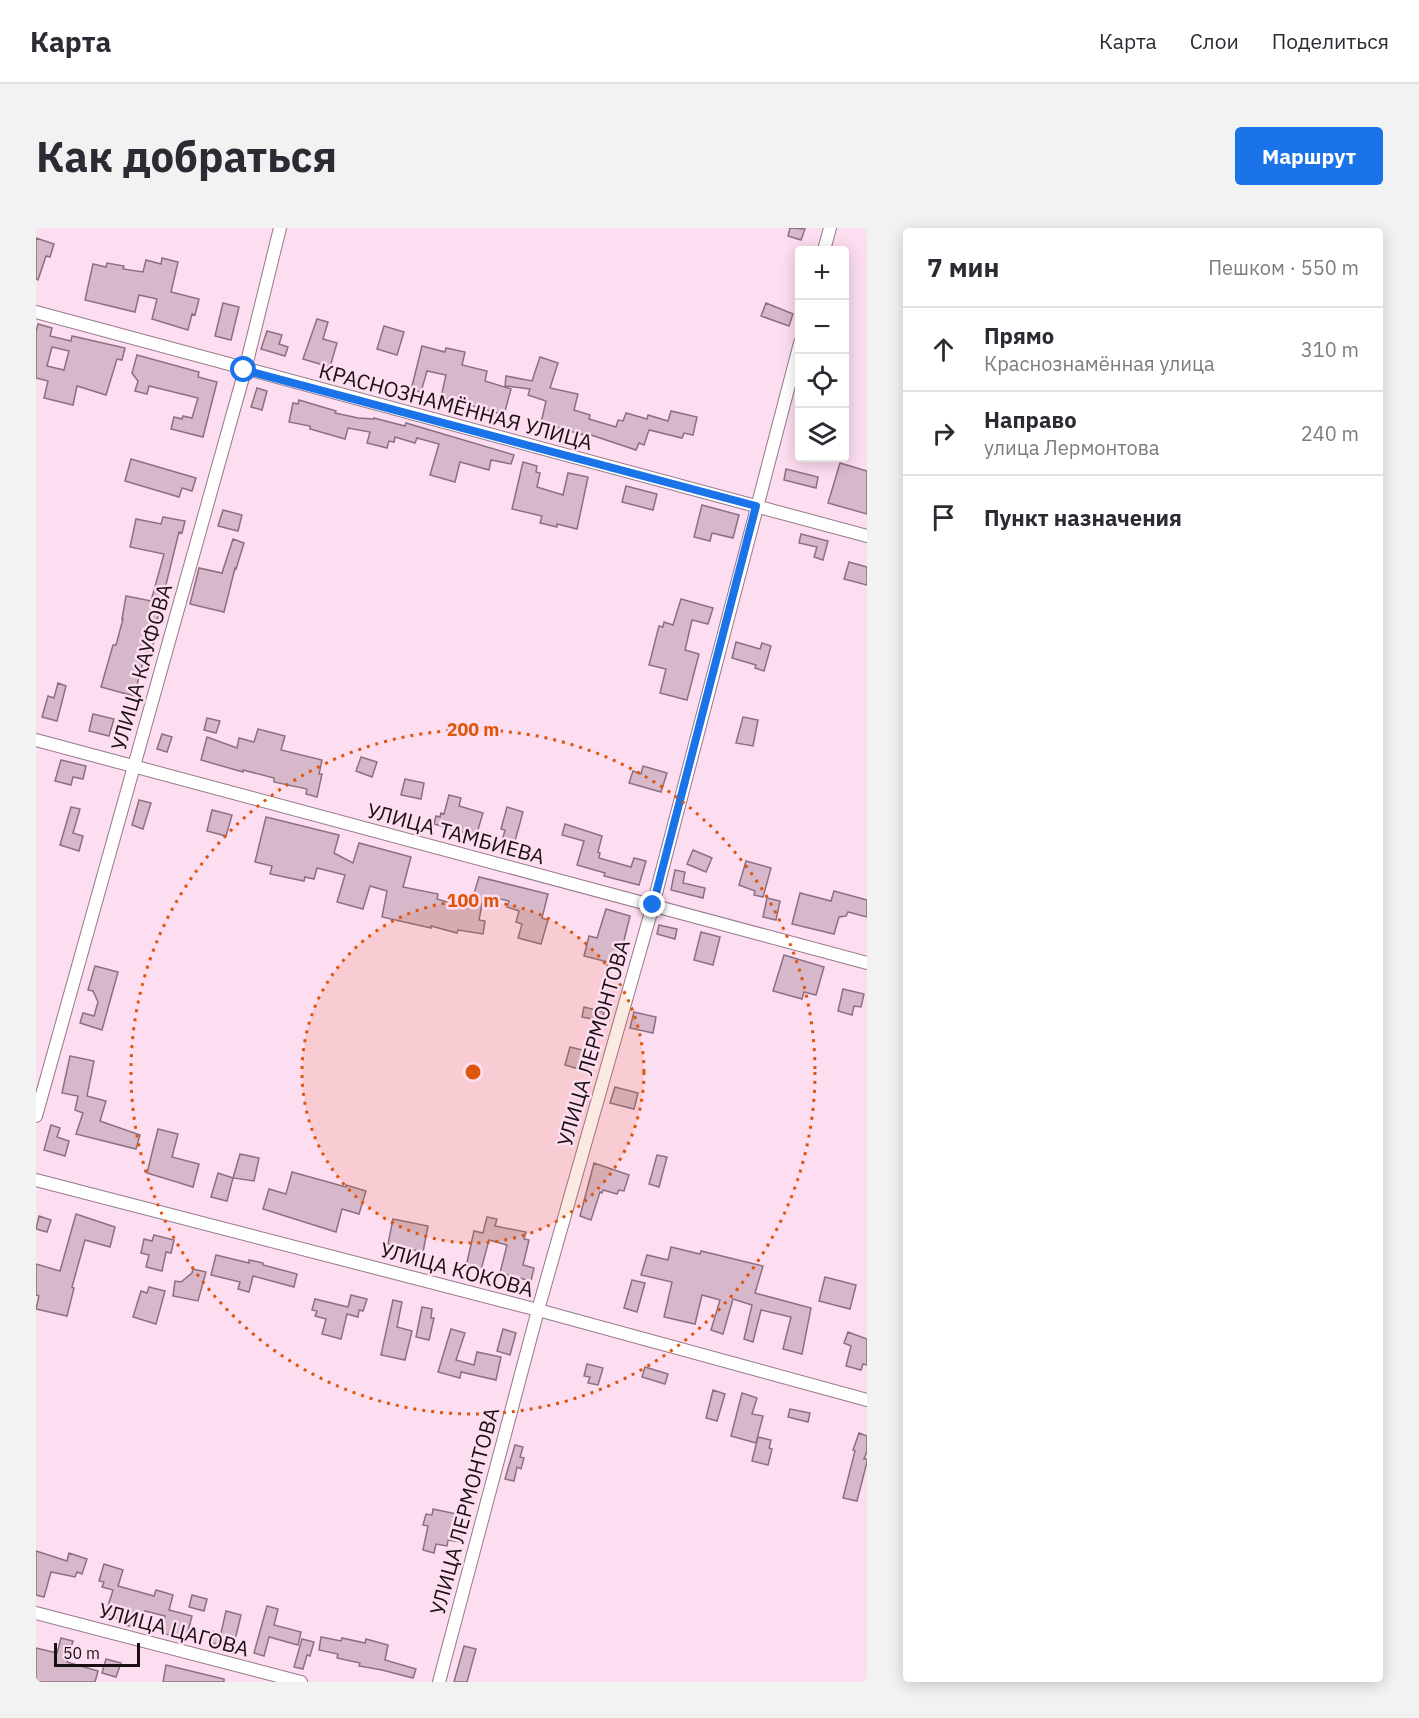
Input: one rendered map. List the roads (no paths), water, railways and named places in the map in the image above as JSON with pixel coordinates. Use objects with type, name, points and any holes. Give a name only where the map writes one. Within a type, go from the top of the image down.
[{"type":"street","name":"УЛИЦА КАУФОВА","points":[[36,1116],[244,370],[280,228]]},
{"type":"street","points":[[825,246],[830,228]]},
{"type":"street","name":"КРАСНОЗНАМЁННАЯ УЛИЦА","points":[[36,312],[244,370],[867,536]]},
{"type":"street","name":"УЛИЦА ЛЕРМОНТОВА","points":[[439,1682],[538,1310],[653,905],[797,354]]},
{"type":"street","name":"УЛИЦА ТАМБИЕВА","points":[[36,740],[867,963]]},
{"type":"street","name":"УЛИЦА КОКОВА","points":[[36,1180],[538,1310],[867,1400]]},
{"type":"street","name":"УЛИЦА ЦАГОВА","points":[[36,1613],[301,1682]]}]
